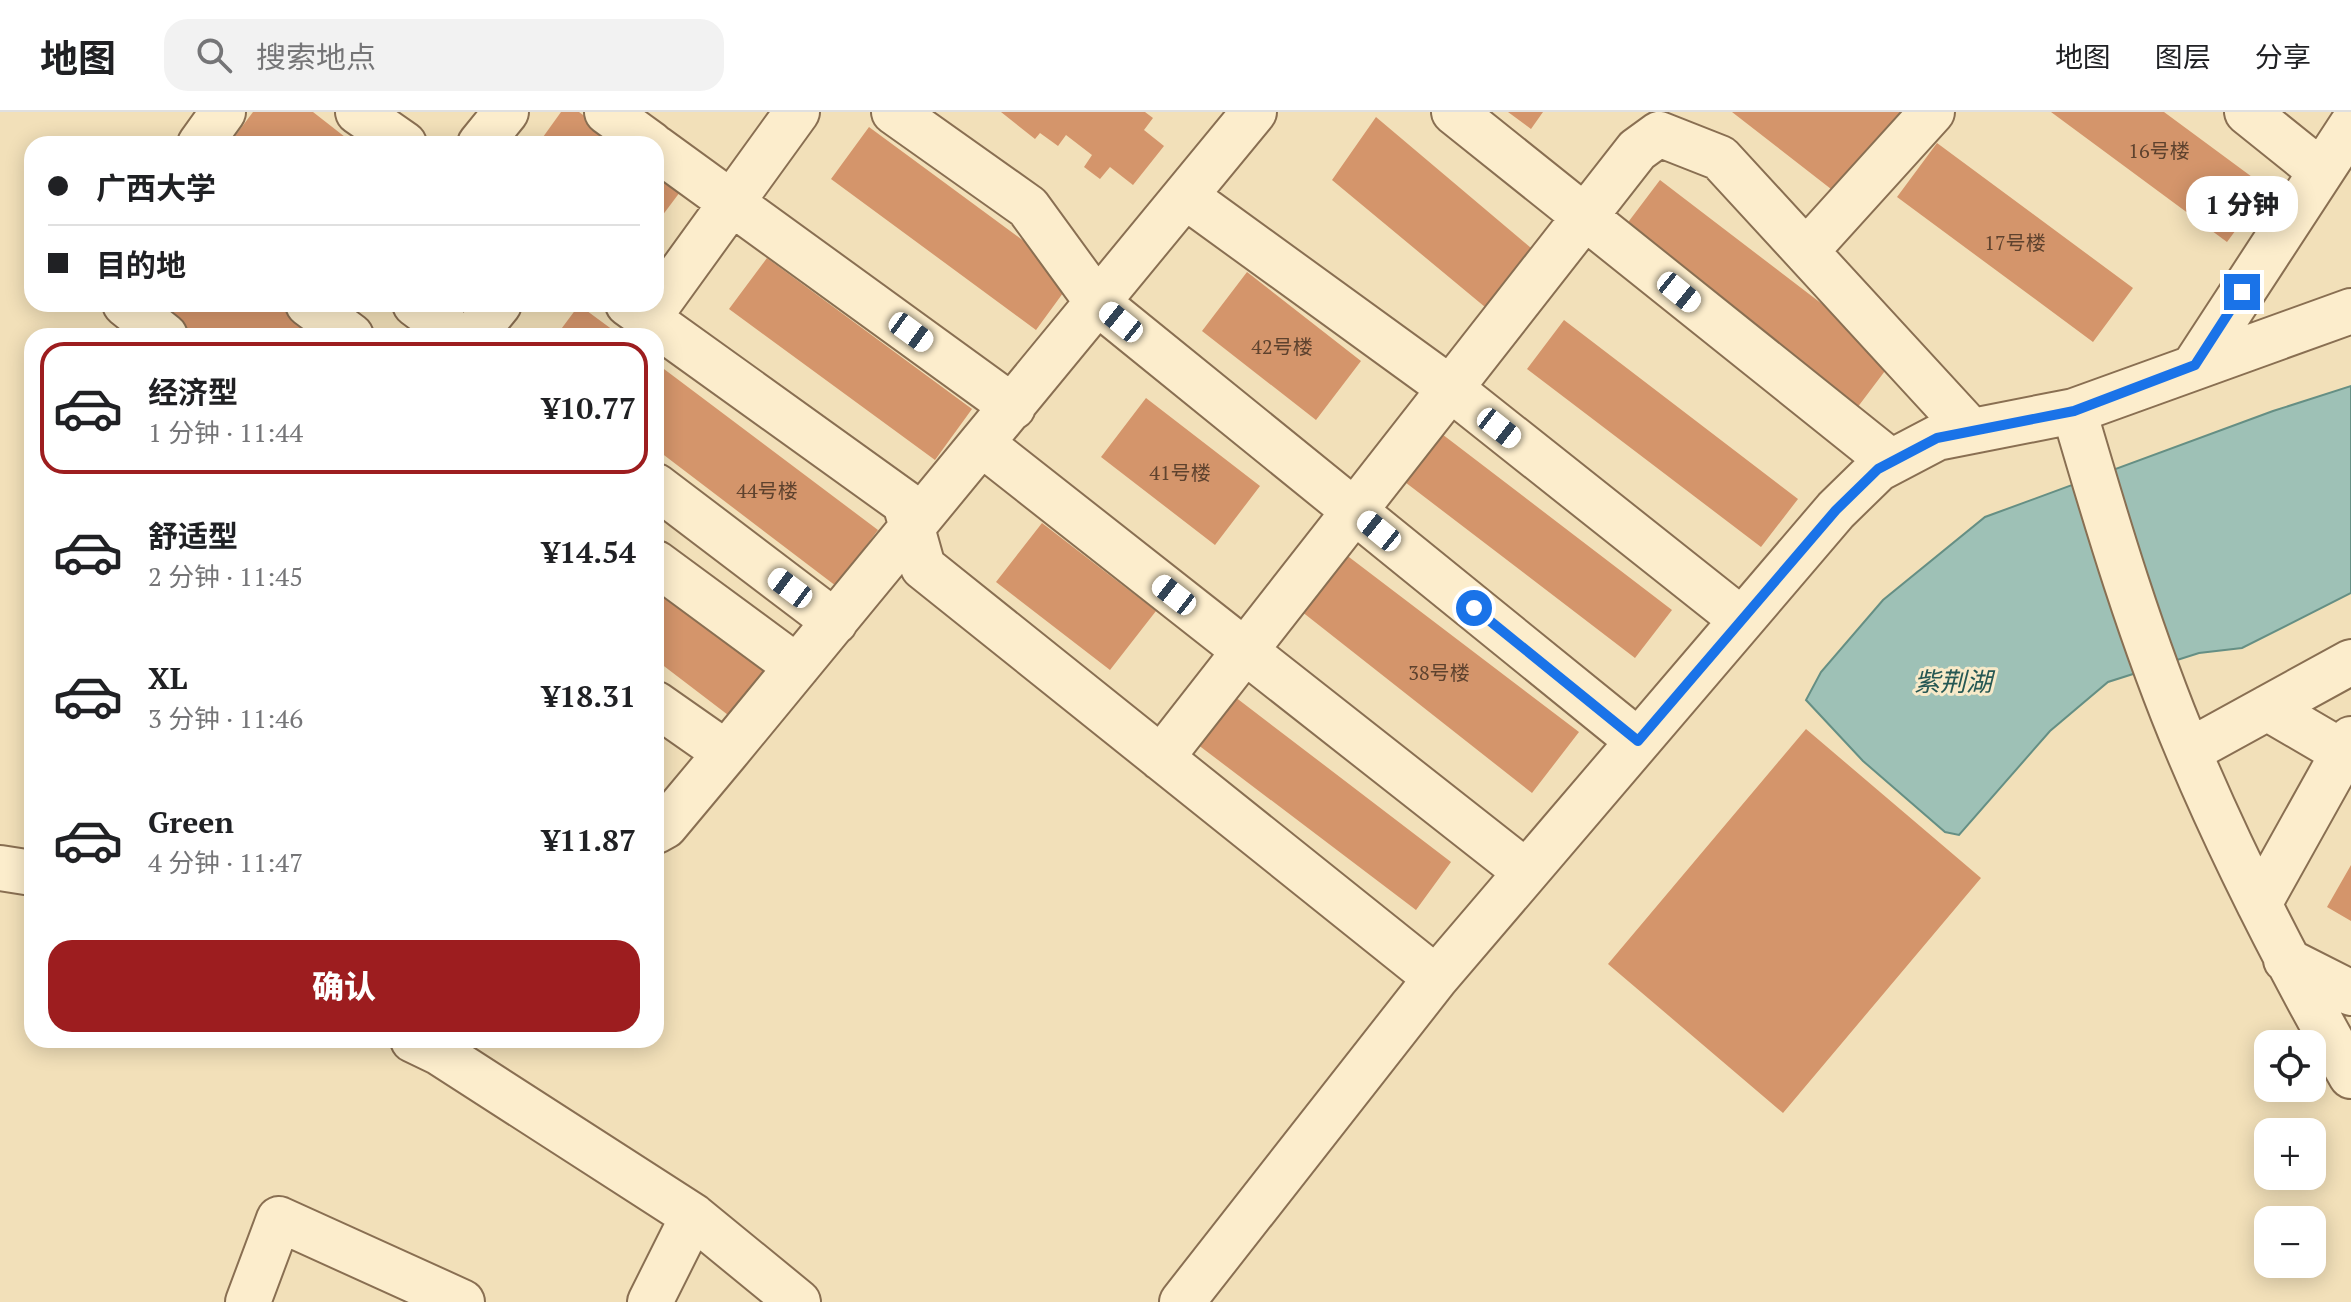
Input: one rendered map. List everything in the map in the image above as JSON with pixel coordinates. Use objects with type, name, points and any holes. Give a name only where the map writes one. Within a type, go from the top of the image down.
[{"type":"street","points":[[206,136],[223,112]]},
{"type":"street","points":[[358,112],[392,136]]},
{"type":"street","points":[[486,136],[506,112]]},
{"type":"street","points":[[607,112],[640,136]]},
{"type":"street","points":[[664,281],[732,202],[797,112]]},
{"type":"street","points":[[894,112],[1028,207],[1098,303],[1638,741]]},
{"type":"street","points":[[1454,112],[1891,462]]},
{"type":"street","points":[[2247,112],[2319,170]]},
{"type":"street","points":[[1806,251],[1930,113]]},
{"type":"street","points":[[664,827],[1013,407],[1247,115]]},
{"type":"street","points":[[2195,365],[2319,170],[2351,126]]},
{"type":"street","points":[[1161,758],[1637,150],[1659,134],[1688,142],[1720,158],[1971,431]]},
{"type":"street","points":[[664,154],[1013,407]]},
{"type":"street","points":[[1185,196],[1451,389],[1742,620]]},
{"type":"street","points":[[1182,1302],[1436,978],[1836,510],[1878,469],[1937,438],[1971,431],[2080,431],[2195,365],[2351,311]]},
{"type":"street","points":[[135,312],[155,328]]},
{"type":"street","points":[[319,312],[340,328]]},
{"type":"street","points":[[426,312],[447,328]]},
{"type":"street","points":[[480,328],[492,312]]},
{"type":"street","points":[[639,312],[662,328]]},
{"type":"street","points":[[664,330],[905,503],[923,567],[1436,978]]},
{"type":"street","points":[[2080,431],[2165,691],[2189,751],[2286,960],[2351,1076]]},
{"type":"street","points":[[982,444],[1526,872]]},
{"type":"street","points":[[664,492],[835,622]]},
{"type":"street","points":[[664,569],[797,667]]},
{"type":"street","points":[[2189,751],[2351,662]]},
{"type":"street","points":[[2259,904],[2349,749],[2267,708]]},
{"type":"street","points":[[664,710],[726,753]]},
{"type":"street","points":[[0,868],[24,872]]},
{"type":"street","points":[[2286,960],[2351,993]]},
{"type":"street","points":[[440,1048],[693,1216],[798,1302]]},
{"type":"street","points":[[650,1302],[693,1216]]},
{"type":"street","points":[[248,1302],[279,1219],[462,1302]]},
{"type":"water","name":"紫荆湖","points":[[2351,386],[2351,593],[2242,648],[2199,653],[2108,682],[2050,731],[1959,835],[1945,832],[1863,761],[1806,700],[1821,672],[1883,600],[1985,517],[2273,411]]},
{"type":"building","points":[[253,112],[313,112],[344,136],[235,136]]},
{"type":"building","points":[[561,112],[579,112],[612,136],[544,136]]},
{"type":"building","points":[[1001,112],[1145,112],[1153,118],[1144,130],[1164,146],[1133,185],[1110,167],[1100,179],[1084,167],[1092,155],[1066,135],[1058,146],[1040,133],[1035,139]]},
{"type":"building","points":[[1508,112],[1543,112],[1531,129]]},
{"type":"building","points":[[1732,112],[1902,112],[1904,114],[1840,196]]},
{"type":"building","points":[[2051,112],[2164,112],[2267,188],[2227,242]]},
{"type":"building","points":[[1376,117],[1531,248],[1485,307],[1332,180]]},
{"type":"building","points":[[869,127],[1074,278],[1036,330],[831,179]]},
{"type":"building","points":[[1937,143],[2133,288],[2093,342],[1897,197]]},
{"type":"building","points":[[664,174],[683,188],[664,213]]},
{"type":"building","points":[[1660,180],[1894,359],[1857,408],[1623,229]]},
{"type":"building","points":[[767,258],[972,409],[935,460],[729,309]]},
{"type":"building","points":[[1247,272],[1361,361],[1316,420],[1202,331]]},
{"type":"building","points":[[163,312],[296,312],[316,328],[184,328]]},
{"type":"building","points":[[574,312],[588,312],[610,328],[562,328]]},
{"type":"building","points":[[1564,320],[1798,499],[1761,547],[1527,369]]},
{"type":"building","points":[[664,369],[878,530],[836,586],[664,455]]},
{"type":"building","points":[[1146,398],[1260,486],[1215,545],[1101,457]]},
{"type":"building","points":[[1438,431],[1672,610],[1635,658],[1401,479]]},
{"type":"building","points":[[1042,523],[1156,611],[1110,670],[996,582]]},
{"type":"building","points":[[1345,554],[1579,732],[1532,793],[1301,611]]},
{"type":"building","points":[[664,580],[774,663],[732,718],[664,666]]},
{"type":"building","points":[[1226,690],[1451,862],[1416,910],[1189,738]]},
{"type":"building","points":[[1806,729],[1981,878],[1783,1113],[1608,964]]},
{"type":"building","points":[[2351,865],[2351,921],[2327,907]]},
{"type":"route","points":[[1474,608],[1638,741],[1836,510],[1878,469],[1937,438],[2074,411],[2195,365],[2242,292]]}]
